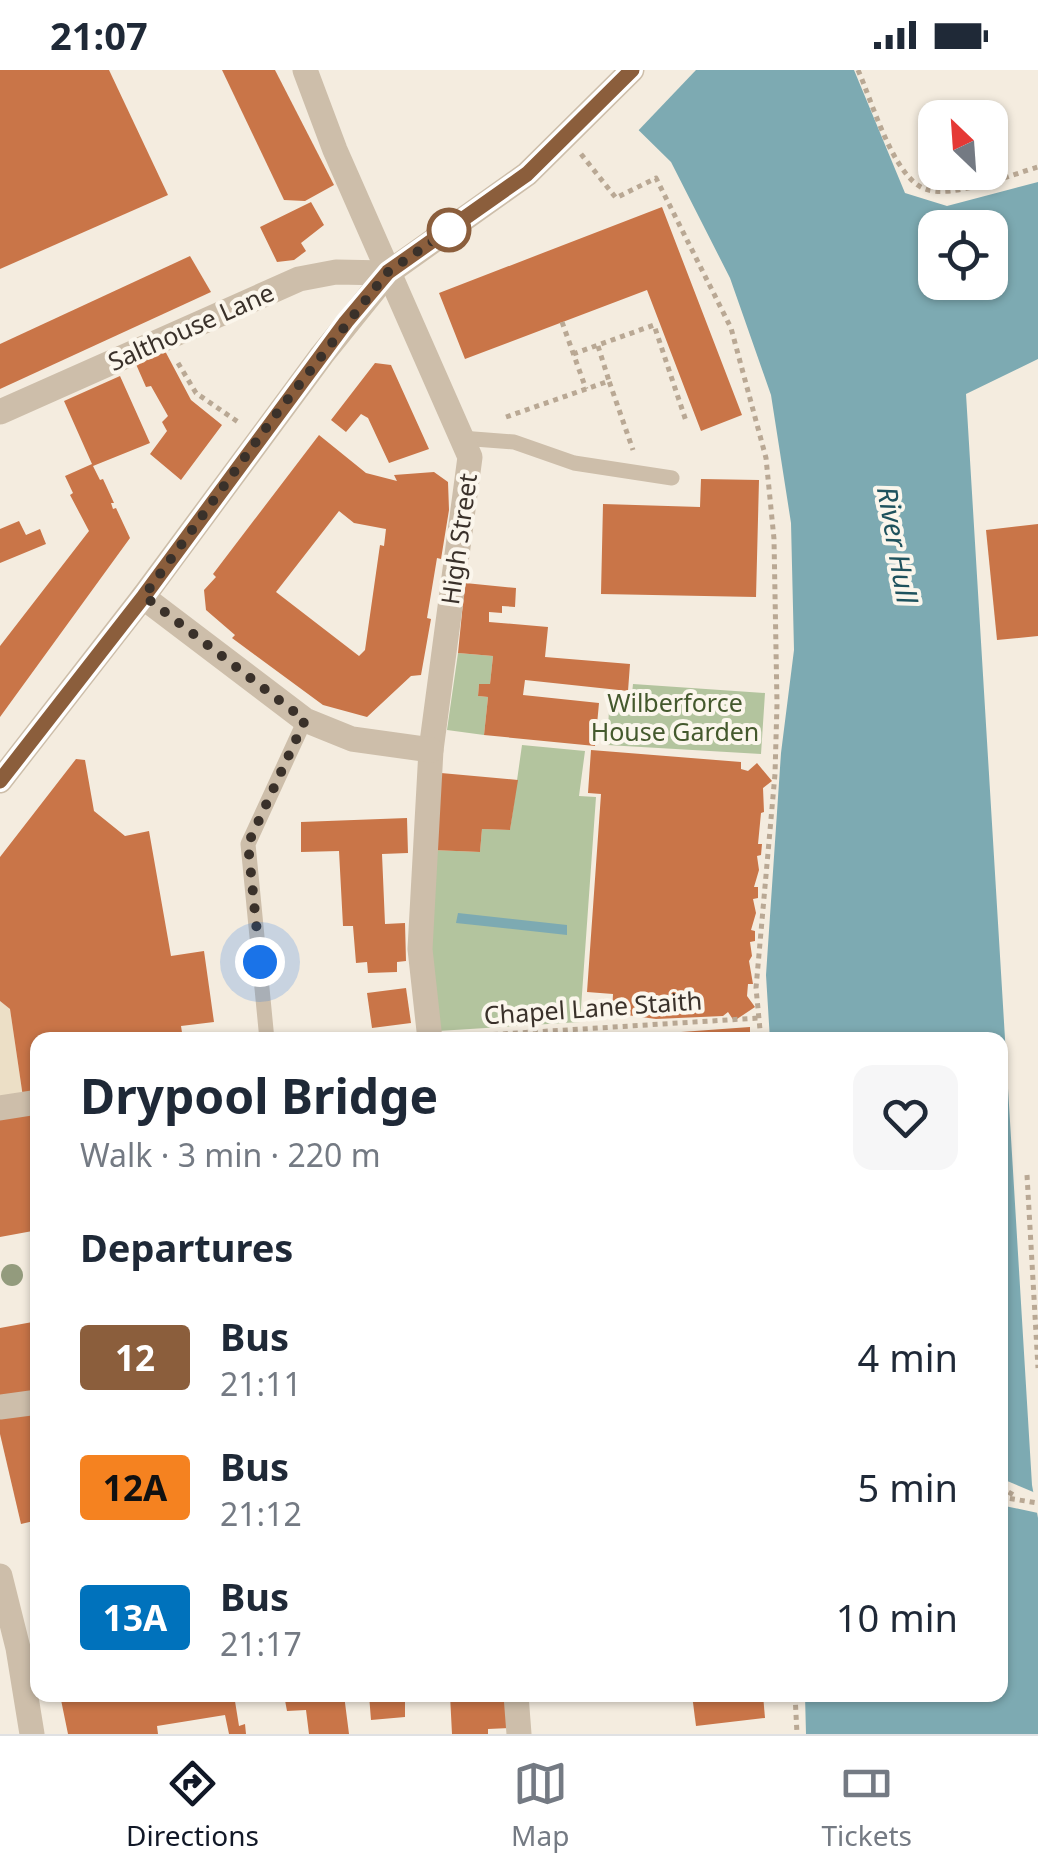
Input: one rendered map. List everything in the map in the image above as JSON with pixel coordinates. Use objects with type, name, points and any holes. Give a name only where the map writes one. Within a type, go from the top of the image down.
[{"type":"street","name":"High Street","points":[[306,70],[335,150],[470,457],[431,750],[420,949],[437,1032]]},
{"type":"street","points":[[0,781],[388,272],[527,174],[632,70]]},
{"type":"street","name":"Salthouse Lane","points":[[0,412],[299,279],[336,272],[388,272]]},
{"type":"street","points":[[144,596],[305,720],[352,740],[431,750]]},
{"type":"street","points":[[0,1108],[30,1103]]},
{"type":"street","points":[[0,1406],[30,1403]]},
{"type":"street","points":[[0,1576],[18,1648],[32,1734]]},
{"type":"street","points":[[516,1702],[518,1734]]},
{"type":"lane","points":[[461,438],[514,442],[574,463],[672,478]]},
{"type":"lane","points":[[266,1032],[248,844],[305,720]]},
{"type":"path","points":[[858,70],[903,174],[926,190],[966,189],[1038,167]]},
{"type":"path","points":[[566,137],[616,198],[656,178],[731,328],[766,458],[774,539],[778,704],[756,988],[760,1032]]},
{"type":"path","points":[[562,322],[586,389]]},
{"type":"path","points":[[574,354],[654,326],[686,421]]},
{"type":"path","points":[[168,337],[175,358],[196,393],[259,437]]},
{"type":"path","points":[[598,346],[641,473]]},
{"type":"path","points":[[506,417],[610,381]]},
{"type":"path","name":"Chapel Lane Staith","points":[[545,1032],[759,1018]]},
{"type":"path","points":[[1027,1175],[1038,1368]]},
{"type":"path","points":[[1008,1491],[1020,1498]]},
{"type":"path","points":[[1008,1497],[1038,1503]]},
{"type":"path","points":[[795,1702],[797,1734]]},
{"type":"green space","points":[[458,653],[493,656],[490,684],[479,684],[478,696],[488,697],[484,735],[447,730]]},
{"type":"green space","name":"Wilberforce House Garden","points":[[633,684],[765,693],[761,754],[607,745],[610,693],[632,694]]},
{"type":"green space","points":[[522,745],[585,751],[579,796],[596,797],[580,1022],[438,1031],[429,922],[432,850],[480,852],[482,829],[510,830]]},
{"type":"shaded area","points":[[0,1001],[10,1009],[24,1104],[0,1108]]},
{"type":"water","name":"River Hull","points":[[594,70],[854,70],[905,193],[947,206],[1038,182],[1038,359],[966,394],[1005,1032],[770,1032],[766,975],[781,753],[794,650],[791,523],[771,395],[730,278],[671,162],[613,105]]},
{"type":"water","points":[[458,913],[567,925],[567,935],[456,923]]},
{"type":"water","points":[[1008,1088],[1032,1485],[1038,1518],[1038,1734],[806,1734],[805,1702],[1008,1702]]},
{"type":"pier","points":[[589,70],[696,70],[635,134],[609,108]]},
{"type":"pier","points":[[1008,1481],[1038,1494],[1038,1513],[1008,1507]]},
{"type":"building","points":[[0,70],[109,70],[168,195],[0,269]]},
{"type":"building","points":[[222,70],[275,70],[334,185],[305,201],[284,200]]},
{"type":"building","points":[[311,202],[324,225],[301,243],[306,251],[294,260],[277,262],[260,227]]},
{"type":"building","points":[[662,207],[742,415],[701,431],[647,290],[465,359],[439,293]]},
{"type":"building","points":[[190,256],[211,292],[0,389],[0,344]]},
{"type":"building","points":[[164,349],[191,400],[222,425],[181,480],[150,454],[167,431],[162,422],[168,416],[151,386],[146,387],[135,362]]},
{"type":"building","points":[[375,363],[391,365],[429,449],[389,463],[368,418],[361,414],[346,432],[331,420]]},
{"type":"building","points":[[120,376],[150,443],[93,466],[130,538],[0,717],[0,646],[89,531],[70,495],[73,493],[65,476],[92,464],[64,401]]},
{"type":"building","points":[[319,435],[366,473],[397,481],[394,475],[434,472],[448,482],[449,510],[441,559],[437,558],[421,675],[411,676],[367,717],[323,705],[232,638],[235,635],[206,610],[204,590],[216,577],[213,574]],"holes":[[[339,511],[354,523],[386,529],[384,546],[380,545],[365,650],[359,656],[276,592]]]},
{"type":"building","points":[[701,479],[759,480],[756,597],[601,594],[603,504],[700,507]]},
{"type":"building","points":[[19,521],[26,535],[40,529],[46,544],[0,563],[0,529]]},
{"type":"building","points":[[1038,524],[1038,636],[997,640],[986,530]]},
{"type":"building","points":[[465,583],[516,588],[515,607],[502,606],[502,613],[489,612],[489,622],[548,627],[545,657],[630,664],[628,691],[525,680],[523,695],[599,703],[595,746],[484,735],[488,697],[478,696],[479,684],[490,684],[493,656],[458,653]]},
{"type":"building","points":[[591,750],[741,762],[741,769],[748,771],[757,763],[772,781],[763,788],[764,812],[758,844],[762,844],[761,855],[757,856],[759,870],[754,887],[758,887],[758,898],[753,899],[756,913],[751,930],[755,931],[755,941],[750,942],[749,961],[753,984],[748,984],[747,996],[755,1007],[734,1021],[728,1012],[723,1016],[656,1019],[612,1013],[613,994],[587,992],[601,794],[588,793]]},
{"type":"building","points":[[76,759],[85,760],[94,811],[125,836],[149,831],[171,956],[204,951],[214,1022],[181,1026],[182,1032],[30,1032],[30,1103],[24,1104],[10,1009],[0,1001],[0,857]]},
{"type":"building","points":[[441,773],[518,780],[510,830],[482,829],[480,852],[432,850]]},
{"type":"building","points":[[407,818],[408,853],[382,854],[385,924],[405,923],[406,961],[397,962],[397,972],[368,973],[367,962],[356,963],[353,926],[343,926],[339,851],[301,852],[301,822]]},
{"type":"building","points":[[406,988],[411,1023],[372,1028],[367,993]]},
{"type":"building","points":[[750,1027],[750,1032],[681,1032]]},
{"type":"building","points":[[30,1110],[30,1231],[0,1237],[0,1116]]},
{"type":"building","points":[[30,1322],[30,1395],[0,1398],[0,1328]]},
{"type":"building","points":[[30,1409],[30,1522],[21,1524],[0,1434],[0,1413]]},
{"type":"building","points":[[61,1702],[235,1702],[239,1726],[245,1724],[246,1734],[229,1734],[225,1715],[157,1726],[158,1734],[68,1734]]},
{"type":"building","points":[[285,1702],[345,1702],[349,1734],[309,1734],[306,1710],[287,1711]]},
{"type":"building","points":[[370,1702],[405,1702],[405,1717],[371,1720]]},
{"type":"building","points":[[450,1702],[509,1702],[510,1728],[488,1729],[488,1734],[452,1734]]},
{"type":"building","points":[[693,1702],[764,1702],[765,1718],[696,1726]]},
{"type":"bus line","name":"12","points":[[0,781],[144,596],[346,322],[388,272],[527,174],[632,70]]},
{"type":"route","points":[[260,962],[248,844],[305,720],[144,596],[346,322],[388,272],[449,230]]}]
